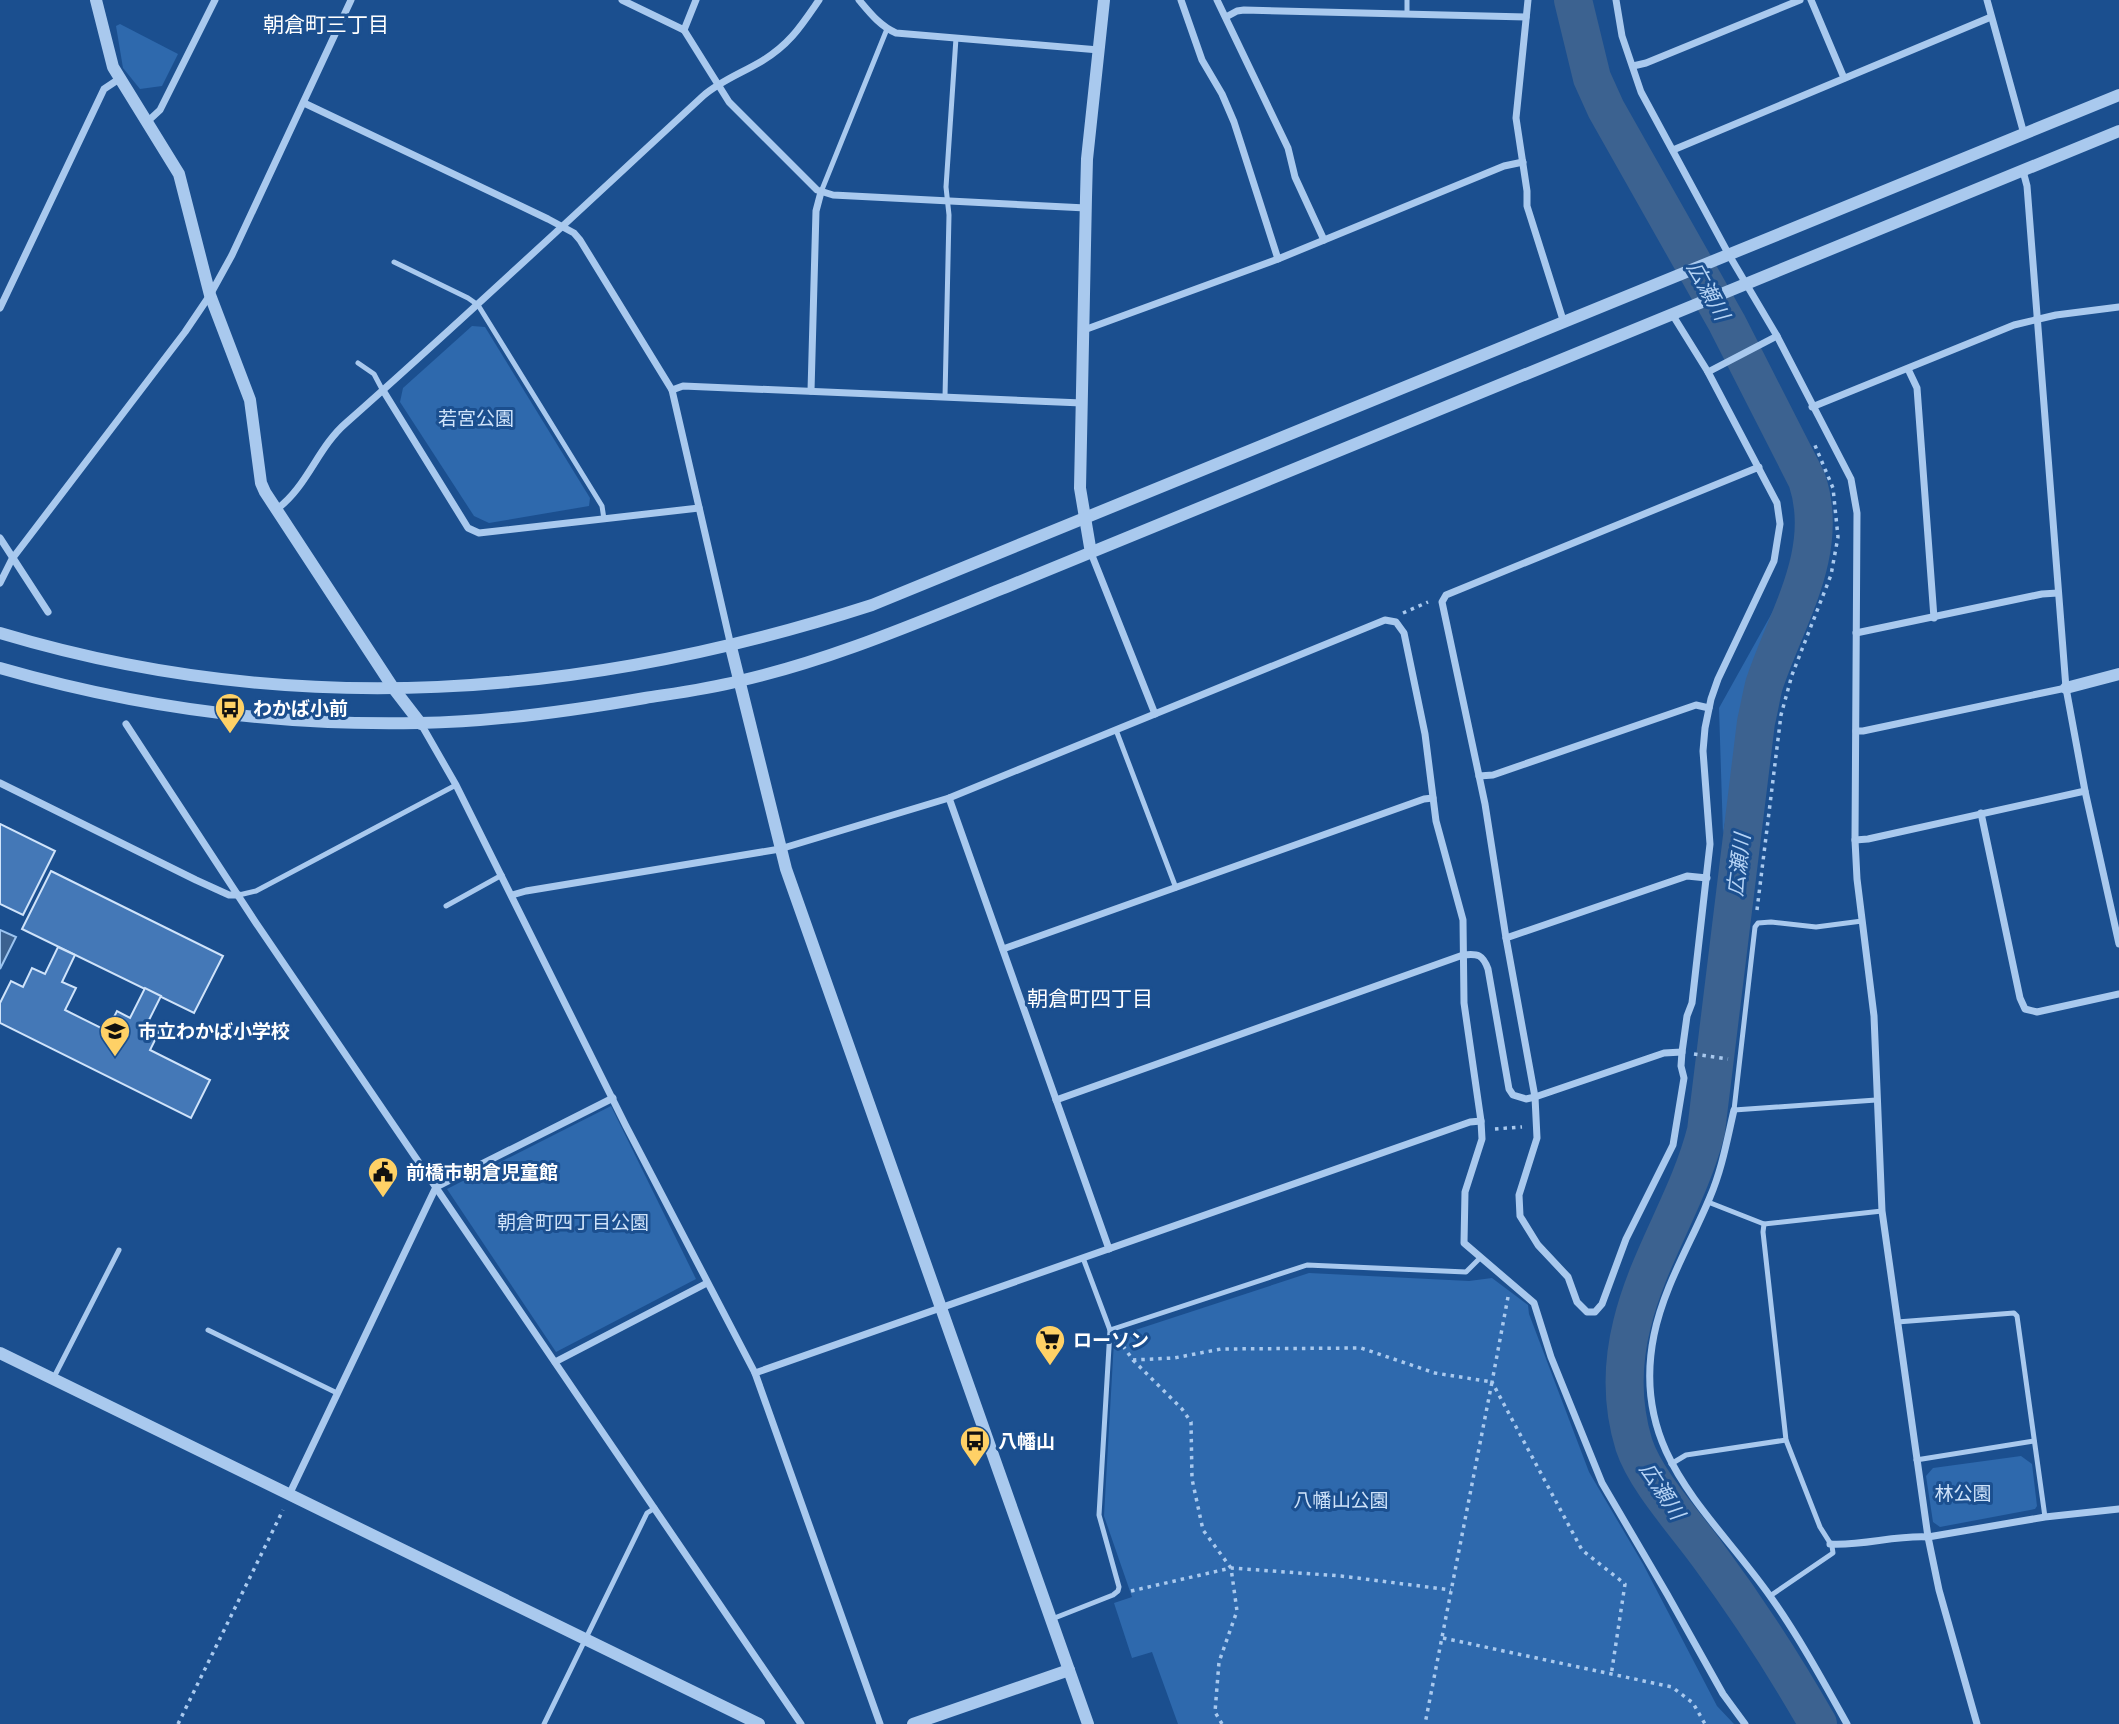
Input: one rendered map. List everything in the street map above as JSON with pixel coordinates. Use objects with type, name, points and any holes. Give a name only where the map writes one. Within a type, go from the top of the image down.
[{"type":"street","points":[[96,0],[107,51],[119,79],[179,174],[209,295],[250,400],[261,483],[394,689],[421,723],[456,785],[755,1373],[880,1724]]},
{"type":"street","points":[[147,122],[160,110],[215,0]]},
{"type":"street","points":[[0,583],[12,559],[185,332],[209,295],[232,255],[351,0]]},
{"type":"street","points":[[622,0],[684,30],[729,102],[810,186],[821,192],[833,195],[1086,208]]},
{"type":"street","points":[[684,30],[696,0]]},
{"type":"street","points":[[276,509],[297,490],[338,430],[384,392],[706,93],[784,45],[800,30],[819,0]]},
{"type":"street","points":[[859,0],[887,29],[896,33],[1099,50]]},
{"type":"street","points":[[1104,0],[1087,159],[1080,488],[1091,552],[1155,714]]},
{"type":"street","points":[[1181,0],[1202,60],[1222,94],[1234,122],[1278,259]]},
{"type":"street","points":[[1217,0],[1288,148],[1295,177],[1324,240]]},
{"type":"street","points":[[1528,0],[1516,118],[1527,206],[1564,323]]},
{"type":"street","points":[[1616,0],[1622,36],[1641,92],[1672,150],[1722,257],[1745,283],[1777,336],[1851,479],[1855,496],[1855,840],[1857,879],[1874,1016],[1882,1211],[1928,1537],[1939,1590],[1977,1724]]},
{"type":"street","points":[[1633,66],[1800,0]]},
{"type":"street","points":[[1811,0],[1844,78]]},
{"type":"street","points":[[1987,0],[2024,134]]},
{"type":"street","points":[[1226,18],[1244,10],[1526,18]]},
{"type":"street","points":[[1672,150],[1991,17]]},
{"type":"street","points":[[0,308],[104,89],[119,79]]},
{"type":"street","points":[[0,633],[112,661],[218,678],[329,688],[467,687],[534,681],[636,666],[731,647],[872,605],[2119,95]]},
{"type":"street","points":[[304,103],[574,233],[672,390],[780,849],[940,1310],[1088,1724]]},
{"type":"street","points":[[0,668],[73,687],[212,711],[346,723],[421,723],[564,712],[739,682],[881,637],[2119,131]]},
{"type":"street","points":[[1084,330],[1278,259],[1504,166],[1523,162]]},
{"type":"street","points":[[2024,170],[2066,688],[2119,944]]},
{"type":"street","points":[[811,391],[816,211],[821,192]]},
{"type":"street","points":[[1812,407],[2014,325],[2119,307]]},
{"type":"street","points":[[1672,314],[1708,372],[1759,467],[1777,503],[1778,541],[1774,561],[1718,679],[1709,708],[1703,751],[1709,818],[1707,878],[1692,1003],[1687,1016],[1686,1053],[1681,1066],[1684,1078],[1673,1145],[1626,1239],[1602,1304],[1595,1312],[1587,1312],[1580,1307],[1568,1277],[1538,1245],[1520,1216],[1519,1195],[1537,1138],[1535,1097],[1479,776],[1442,602],[1446,595],[1759,467]]},
{"type":"street","points":[[1708,372],[1777,336]]},
{"type":"street","points":[[1908,369],[1917,388],[1934,618]]},
{"type":"street","points":[[672,390],[683,386],[1082,402]]},
{"type":"street","points":[[384,392],[468,528],[474,532],[699,508]]},
{"type":"street","points":[[0,538],[48,612]]},
{"type":"street","points":[[1856,633],[2059,593]]},
{"type":"street","points":[[512,895],[780,849],[949,798],[1385,620],[1396,622],[1404,633],[1425,734],[1437,821],[1462,910],[1464,1003],[1481,1121],[1481,1143],[1465,1192],[1465,1246],[1534,1303],[1550,1357],[1611,1502],[1667,1594],[1723,1695],[1745,1724]]},
{"type":"street","points":[[1856,731],[2066,688],[2119,674]]},
{"type":"street","points":[[1479,776],[1493,775],[1696,705],[1709,708]]},
{"type":"street","points":[[126,724],[436,1187],[802,1724]]},
{"type":"street","points":[[0,783],[223,893],[239,894]]},
{"type":"street","points":[[1855,840],[2085,790]]},
{"type":"street","points":[[949,798],[1109,1249]]},
{"type":"street","points":[[1003,950],[1433,798]]},
{"type":"street","points":[[1981,813],[2020,998],[2025,1009],[2037,1012],[2119,994]]},
{"type":"street","points":[[1506,938],[1687,876],[1707,878]]},
{"type":"street","points":[[1056,1100],[1463,955],[1475,954],[1485,960],[1509,1089],[1518,1098],[1535,1097],[1664,1053],[1686,1053]]},
{"type":"street","points":[[289,1495],[436,1187],[613,1098]]},
{"type":"street","points":[[1734,1110],[1723,1159],[1708,1202],[1683,1252],[1654,1338],[1649,1377],[1650,1397],[1657,1432],[1678,1476],[1770,1596],[1847,1724]]},
{"type":"street","points":[[755,1373],[1470,1122],[1481,1121]]},
{"type":"street","points":[[555,1362],[707,1283]]},
{"type":"street","points":[[0,1353],[759,1724]]},
{"type":"street","points":[[1830,1544],[1844,1545],[1911,1536],[1928,1537],[2045,1517],[2119,1510]]},
{"type":"street","points":[[913,1724],[1069,1670]]},
{"type":"lane","points":[[1406,14],[1407,0]]},
{"type":"lane","points":[[821,192],[887,29]]},
{"type":"lane","points":[[945,397],[946,187],[956,38]]},
{"type":"lane","points":[[394,262],[478,305],[602,506],[604,519]]},
{"type":"lane","points":[[358,363],[374,374],[384,392]]},
{"type":"lane","points":[[1116,730],[1175,888]]},
{"type":"lane","points":[[239,894],[256,891],[456,785]]},
{"type":"lane","points":[[446,906],[502,875]]},
{"type":"lane","points":[[1862,921],[1816,927],[1771,922],[1758,923],[1755,927],[1734,1110],[1876,1100]]},
{"type":"lane","points":[[1708,1202],[1764,1224],[1882,1211]]},
{"type":"lane","points":[[1764,1224],[1786,1440],[1820,1528],[1833,1553],[1830,1558],[1770,1596]]},
{"type":"lane","points":[[53,1379],[119,1250]]},
{"type":"lane","points":[[1051,1619],[1118,1591],[1119,1583],[1099,1516],[1110,1331],[1083,1258]]},
{"type":"lane","points":[[1110,1331],[1307,1265],[1466,1272],[1480,1258]]},
{"type":"lane","points":[[1897,1322],[2014,1313],[2017,1316],[2045,1517]]},
{"type":"lane","points":[[208,1330],[337,1393]]},
{"type":"lane","points":[[1671,1464],[1686,1455],[1786,1440]]},
{"type":"lane","points":[[1916,1460],[2034,1441]]},
{"type":"lane","points":[[544,1724],[647,1513],[655,1508]]},
{"type":"path","points":[[1758,923],[1756,913],[1781,715],[1791,675],[1830,575],[1838,537],[1833,488],[1813,440]]},
{"type":"path","points":[[1385,620],[1446,595]]},
{"type":"path","points":[[1686,1053],[1734,1060]]},
{"type":"path","points":[[1489,1129],[1530,1127]]},
{"type":"path","points":[[1425,1724],[1510,1282]]},
{"type":"path","points":[[1110,1331],[1133,1360],[1182,1409],[1191,1422],[1192,1479],[1203,1530],[1231,1568],[1237,1611],[1219,1662],[1215,1712],[1222,1724]]},
{"type":"path","points":[[1133,1360],[1174,1358],[1230,1349],[1362,1348],[1435,1373],[1492,1382]]},
{"type":"path","points":[[1492,1382],[1582,1550],[1625,1584],[1611,1676]]},
{"type":"path","points":[[178,1724],[289,1495]]},
{"type":"path","points":[[1118,1591],[1136,1591],[1231,1568],[1341,1576],[1451,1590]]},
{"type":"path","points":[[1442,1638],[1672,1687],[1693,1703],[1705,1724]]},
{"type":"green space","points":[[120,24],[178,54],[162,86],[140,89],[123,68],[116,26]]},
{"type":"green space","name":"若宮公園","points":[[472,326],[485,327],[590,498],[589,506],[489,523],[474,516],[400,402],[403,388]]},
{"type":"green space","points":[[1777,604],[1742,725],[1723,834],[1719,708]]},
{"type":"green space","name":"朝倉町四丁目公園","points":[[611,1106],[696,1279],[556,1352],[447,1189]]},
{"type":"green space","name":"八幡山公園","points":[[1309,1273],[1469,1281],[1492,1278],[1528,1305],[1529,1314],[1589,1472],[1643,1564],[1717,1706],[1734,1724],[1178,1724],[1152,1652],[1132,1658],[1114,1603],[1132,1597],[1104,1516],[1114,1341],[1120,1335]]},
{"type":"green space","name":"林公園","points":[[2021,1456],[2032,1464],[2037,1506],[2035,1509],[1940,1527],[1933,1522],[1926,1476],[1933,1468]]},
{"type":"shaded area","points":[[0,930],[16,937],[0,969]]},
{"type":"building","points":[[0,824],[55,851],[23,915],[0,904]]},
{"type":"building","points":[[51,871],[223,956],[194,1013],[22,929]]},
{"type":"building","points":[[58,947],[75,955],[62,982],[76,988],[65,1010],[107,1031],[117,1011],[130,1018],[145,988],[161,996],[147,1024],[160,1030],[150,1050],[210,1080],[191,1118],[0,1023],[0,1003],[11,981],[23,987],[32,968],[45,974]]},
{"type":"waterway","name":"広瀬川","points":[[1573,0],[1592,78],[1606,109],[1727,323],[1807,480],[1813,507],[1814,533],[1810,559],[1794,610],[1764,685],[1756,722],[1706,1131],[1690,1180],[1639,1299],[1629,1339],[1625,1400],[1634,1445],[1647,1473],[1752,1617],[1818,1724]]},
{"type":"place","name":"わかば小前","points":[[230,735]]},
{"type":"place","name":"市立わかば小学校","points":[[115,1058]]},
{"type":"place","name":"前橋市朝倉児童館","points":[[383,1199]]},
{"type":"place","name":"ローソン","points":[[1050,1367]]},
{"type":"place","name":"八幡山","points":[[975,1468]]},
{"type":"district","name":"朝倉町三丁目","points":[[326,25]]},
{"type":"district","name":"朝倉町四丁目","points":[[1090,999]]}]
